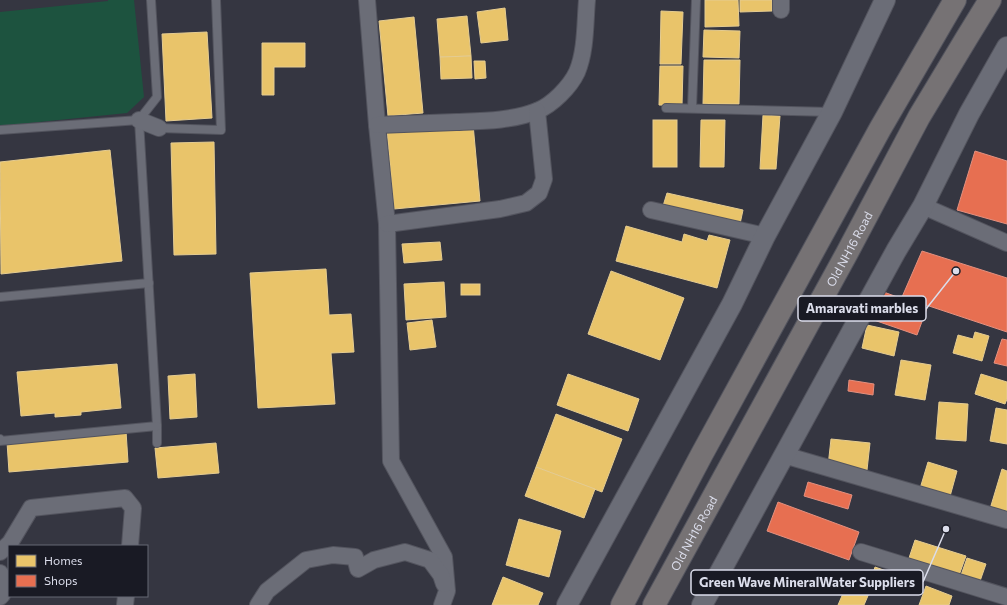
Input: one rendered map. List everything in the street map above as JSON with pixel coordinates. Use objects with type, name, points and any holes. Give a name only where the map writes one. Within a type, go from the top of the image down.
[{"type":"main road","points":[[622,605],[702,454],[876,136],[955,0]]},
{"type":"main road","name":"Old NH16 Road","points":[[654,605],[847,253],[919,117],[990,0]]},
{"type":"street","points":[[367,0],[387,224],[391,461],[444,557],[444,598]]},
{"type":"street","points":[[377,125],[494,121],[538,111],[551,103],[564,92],[577,72],[583,51],[587,0]]},
{"type":"street","points":[[568,605],[732,304],[765,236],[832,112],[885,0]]},
{"type":"street","points":[[966,39],[1002,0]]},
{"type":"street","points":[[702,605],[896,251],[923,206],[969,114],[1007,47]]},
{"type":"street","points":[[387,224],[500,210],[526,203],[539,193],[544,179],[538,111]]},
{"type":"street","points":[[139,120],[159,128]]},
{"type":"street","points":[[923,206],[1007,243]]},
{"type":"street","points":[[651,210],[765,236]]},
{"type":"street","points":[[784,455],[1007,520]]},
{"type":"street","points":[[0,552],[10,543],[31,508],[125,498],[133,508],[130,545]]},
{"type":"street","points":[[258,605],[267,591],[306,560],[333,555],[355,557],[358,569],[374,560],[405,552],[430,560],[441,575],[444,598]]},
{"type":"street","points":[[861,552],[1007,597]]},
{"type":"street","points":[[0,573],[4,580],[2,595],[0,597]]},
{"type":"lane","points":[[152,0],[156,97],[139,120],[157,442]]},
{"type":"lane","points":[[159,128],[221,130],[216,0]]},
{"type":"lane","points":[[692,108],[696,0]]},
{"type":"lane","points":[[666,108],[832,112]]},
{"type":"lane","points":[[0,130],[139,120]]},
{"type":"lane","points":[[0,296],[149,283]]},
{"type":"lane","points":[[0,439],[0,441],[157,426]]},
{"type":"green space","points":[[108,0],[134,0],[144,97],[127,113],[0,126],[0,12]]},
{"type":"building: Homes","points":[[705,0],[738,0],[739,26],[705,27]]},
{"type":"building: Homes","points":[[740,0],[772,0],[772,11],[740,12]]},
{"type":"building: Homes","points":[[505,8],[508,40],[481,43],[477,12]]},
{"type":"building: Homes","points":[[661,11],[683,12],[681,64],[660,64]]},
{"type":"building: Homes","points":[[467,16],[471,56],[440,57],[437,19]]},
{"type":"building: Homes","points":[[414,17],[423,113],[388,116],[379,21]]},
{"type":"building: Homes","points":[[704,30],[740,31],[739,58],[703,57]]},
{"type":"building: Homes","points":[[207,32],[212,118],[166,121],[162,34]]},
{"type":"building: Homes","points":[[262,43],[305,43],[305,67],[274,67],[274,95],[262,95]]},
{"type":"building: Homes","points":[[471,56],[472,78],[441,79],[440,57]]},
{"type":"building: Homes","points":[[704,60],[740,60],[739,104],[703,104]]},
{"type":"building: Homes","points":[[474,61],[485,61],[486,78],[475,79]]},
{"type":"building: Homes","points":[[660,66],[683,66],[682,106],[659,105]]},
{"type":"building: Homes","points":[[763,115],[780,116],[776,169],[760,169]]},
{"type":"building: Homes","points":[[653,120],[677,120],[677,167],[653,167]]},
{"type":"building: Homes","points":[[701,120],[725,120],[724,167],[700,167]]},
{"type":"building: Homes","points":[[473,124],[480,201],[394,209],[387,132]]},
{"type":"building: Homes","points":[[214,142],[216,254],[174,255],[171,143]]},
{"type":"building: Homes","points":[[110,150],[122,261],[1,274],[0,162]]},
{"type":"building: Homes","points":[[667,193],[743,210],[740,224],[663,206]]},
{"type":"building: Homes","points":[[626,226],[682,242],[684,234],[707,241],[709,235],[730,240],[717,288],[616,261]]},
{"type":"building: Homes","points":[[440,242],[442,260],[404,263],[402,244]]},
{"type":"building: Homes","points":[[326,269],[329,315],[351,314],[354,352],[331,353],[335,404],[258,408],[250,273]]},
{"type":"building: Homes","points":[[611,271],[684,298],[660,360],[588,334]]},
{"type":"building: Homes","points":[[444,282],[446,317],[406,320],[404,284]]},
{"type":"building: Homes","points":[[461,284],[480,284],[480,295],[461,295]]},
{"type":"building: Homes","points":[[432,320],[436,347],[410,350],[407,323]]},
{"type":"building: Homes","points":[[867,325],[899,332],[894,356],[862,348]]},
{"type":"building: Homes","points":[[975,332],[989,336],[982,361],[953,353],[958,335],[973,339]]},
{"type":"building: Homes","points":[[901,360],[931,365],[925,400],[895,395]]},
{"type":"building: Homes","points":[[117,364],[121,408],[81,412],[81,415],[55,417],[55,413],[21,416],[17,372]]},
{"type":"building: Homes","points":[[195,374],[197,417],[170,419],[168,376]]},
{"type":"building: Homes","points":[[568,374],[639,399],[628,431],[557,405]]},
{"type":"building: Homes","points":[[981,374],[1007,382],[1007,399],[1005,404],[975,394]]},
{"type":"building: Homes","points":[[939,402],[968,404],[966,441],[936,439]]},
{"type":"building: Homes","points":[[996,408],[1007,410],[1007,444],[990,441]]},
{"type":"building: Homes","points":[[556,414],[622,439],[602,492],[536,467]]},
{"type":"building: Homes","points":[[126,431],[128,462],[9,472],[7,442]]},
{"type":"building: Homes","points":[[831,439],[870,443],[867,470],[828,466]]},
{"type":"building: Homes","points":[[216,443],[219,473],[158,478],[155,448]]},
{"type":"building: Homes","points":[[928,462],[957,471],[949,500],[919,492]]},
{"type":"building: Homes","points":[[536,467],[595,489],[584,518],[525,496]]},
{"type":"building: Homes","points":[[1002,469],[1007,471],[1007,514],[990,509]]},
{"type":"building: Homes","points":[[519,519],[561,531],[549,577],[506,565]]},
{"type":"building: Homes","points":[[915,540],[966,556],[958,578],[908,561]]},
{"type":"building: Homes","points":[[967,558],[986,564],[979,584],[960,578]]},
{"type":"building: Homes","points":[[875,567],[892,573],[885,594],[868,588]]},
{"type":"building: Homes","points":[[503,577],[543,593],[538,605],[492,605]]},
{"type":"building: Homes","points":[[848,582],[870,591],[864,605],[838,605]]},
{"type":"building: Homes","points":[[926,586],[952,596],[949,605],[919,605]]},
{"type":"building: Shops","points":[[975,151],[1007,161],[1007,224],[957,210]]},
{"type":"building: Shops","points":[[922,251],[1007,278],[1007,332],[902,297]]},
{"type":"building: Shops","points":[[881,291],[927,308],[917,335],[871,319]]},
{"type":"building: Shops","points":[[1002,339],[1007,340],[1007,366],[994,363]]},
{"type":"building: Shops","points":[[849,380],[874,384],[873,395],[848,391]]},
{"type":"building: Shops","points":[[808,482],[852,495],[848,509],[804,496]]},
{"type":"building: Shops","points":[[778,502],[859,532],[849,560],[767,531]]},
{"type":"place","name":"Amaravati marbles","points":[[956,271]]},
{"type":"place","name":"Green Wave MineralWater Suppliers","points":[[946,529]]}]
